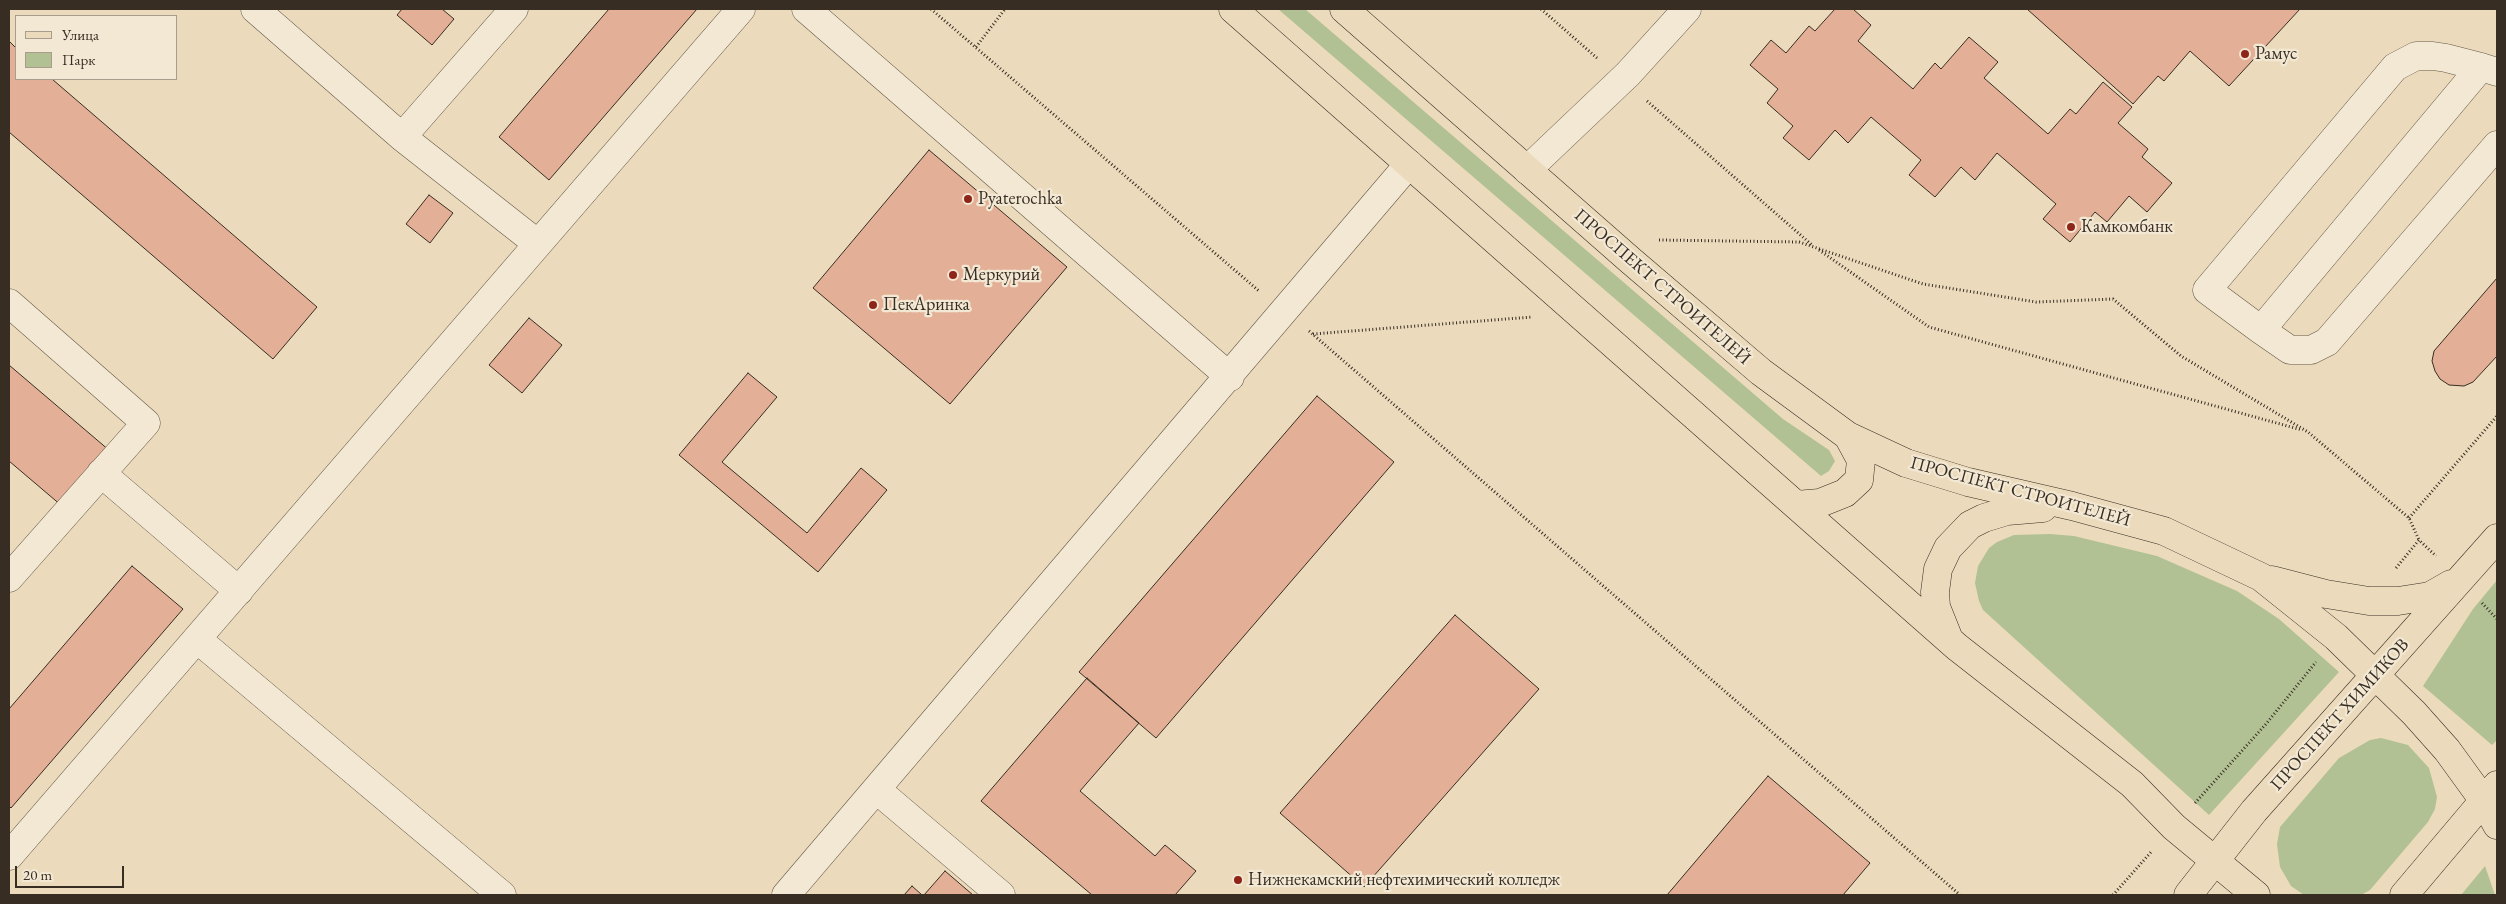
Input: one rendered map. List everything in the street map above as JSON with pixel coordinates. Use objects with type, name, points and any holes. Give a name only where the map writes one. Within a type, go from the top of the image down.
[{"type":"main road","points":[[1233,9],[1957,647],[2132,784],[2174,827],[2256,895]]},
{"type":"main road","name":"ПРОСПЕКТ СТРОИТЕЛЕЙ","points":[[1344,9],[1630,260],[1761,372],[1848,436],[1906,463],[1968,482],[2072,506],[2164,531],[2261,577],[2336,636],[2491,793],[2497,825]]},
{"type":"main road","points":[[1796,505],[1820,503],[1845,493],[1859,480],[1861,460],[1848,436]]},
{"type":"main road","points":[[1957,647],[1941,623],[1935,600],[1936,576],[1948,548],[1970,525],[1984,518],[2007,511],[2072,506]]},
{"type":"main road","name":"ПРОСПЕКТ ХИМИКОВ","points":[[2188,895],[2254,811],[2377,676],[2460,578],[2497,538]]},
{"type":"main road","points":[[2261,577],[2326,594],[2368,601],[2398,601],[2430,596],[2460,578]]},
{"type":"main road","points":[[2404,895],[2491,793]]},
{"type":"lane","points":[[254,9],[402,137],[538,244]]},
{"type":"lane","points":[[402,137],[514,9]]},
{"type":"lane","points":[[9,856],[742,9]]},
{"type":"lane","points":[[806,9],[1230,378]]},
{"type":"lane","points":[[1527,170],[1621,78],[1628,74],[1687,9]]},
{"type":"lane","points":[[2261,330],[2489,69],[2446,58],[2416,56],[2395,67],[2207,290],[2261,330],[2290,350],[2311,350],[2328,342],[2497,145]]},
{"type":"lane","points":[[786,895],[1230,378],[1409,164]]},
{"type":"lane","points":[[9,303],[146,423],[9,578]]},
{"type":"lane","points":[[101,473],[239,590]]},
{"type":"lane","points":[[197,639],[502,895]]},
{"type":"lane","points":[[877,790],[1001,895]]},
{"type":"path","points":[[931,9],[1284,313],[1313,334],[1960,895]]},
{"type":"path","points":[[976,47],[1005,9]]},
{"type":"path","points":[[1541,9],[1815,247],[1929,327],[2308,432]]},
{"type":"path","points":[[1630,260],[1659,240],[1799,242],[1923,284],[2036,302],[2113,299],[2180,356],[2308,432],[2409,518],[2419,540],[2460,578],[2497,619]]},
{"type":"path","points":[[1313,334],[1578,313]]},
{"type":"path","points":[[2409,518],[2497,416]]},
{"type":"path","points":[[2368,601],[2419,540]]},
{"type":"path","points":[[2113,895],[2266,724],[2336,636]]},
{"type":"green space","points":[[1278,9],[1305,9],[1783,419],[1829,450],[1835,461],[1829,471],[1821,476]]},
{"type":"green space","points":[[2050,534],[2074,536],[2157,556],[2237,591],[2279,619],[2339,672],[2209,815],[1983,610],[1975,583],[1978,566],[1989,548],[1997,542],[2014,535]]},
{"type":"green space","points":[[2497,580],[2497,740],[2492,745],[2423,686],[2473,609]]},
{"type":"green space","points":[[2381,738],[2408,745],[2429,768],[2437,797],[2435,809],[2428,822],[2370,890],[2361,895],[2304,895],[2291,886],[2280,867],[2277,844],[2280,827],[2339,758],[2370,740]]},
{"type":"green space","points":[[2485,866],[2495,895],[2461,895]]},
{"type":"building","points":[[402,9],[442,9],[454,19],[432,45],[397,15]]},
{"type":"building","points":[[609,9],[697,9],[549,180],[499,137]]},
{"type":"building","points":[[1835,9],[1853,9],[1871,25],[1858,41],[1913,89],[1935,63],[1941,69],[1969,37],[1998,62],[1984,78],[2048,134],[2070,109],[2076,114],[2103,82],[2132,107],[2118,123],[2148,149],[2142,157],[2172,183],[2147,212],[2129,196],[2107,222],[2095,212],[2070,242],[2043,219],[2056,204],[1997,153],[1975,180],[1961,167],[1935,197],[1909,175],[1921,160],[1871,117],[1848,143],[1835,130],[1809,160],[1783,138],[1793,126],[1767,103],[1778,89],[1750,65],[1771,40],[1786,53],[1809,26],[1815,31]]},
{"type":"building","points":[[2027,9],[2300,9],[2229,86],[2190,51],[2164,81],[2158,76],[2133,104]]},
{"type":"building","points":[[9,41],[15,47],[15,80],[53,80],[317,307],[273,359],[9,132]]},
{"type":"building","points":[[929,150],[1067,267],[950,404],[813,288]]},
{"type":"building","points":[[429,195],[453,213],[430,243],[406,224]]},
{"type":"building","points":[[2497,278],[2497,356],[2473,382],[2464,386],[2449,385],[2440,379],[2435,371],[2432,361],[2434,351]]},
{"type":"building","points":[[529,318],[562,345],[522,393],[489,365]]},
{"type":"building","points":[[9,365],[110,451],[62,506],[9,461]]},
{"type":"building","points":[[748,373],[777,397],[722,462],[807,533],[861,468],[887,490],[818,572],[679,455]]},
{"type":"building","points":[[1317,396],[1394,462],[1156,738],[1079,672]]},
{"type":"building","points":[[132,566],[183,609],[11,808],[9,806],[9,709]]},
{"type":"building","points":[[1455,615],[1539,689],[1364,887],[1280,813]]},
{"type":"building","points":[[1087,678],[1139,723],[1080,791],[1155,856],[1165,845],[1196,871],[1175,895],[1092,895],[981,801]]},
{"type":"building","points":[[1768,776],[1870,863],[1843,895],[1667,895]]},
{"type":"building","points":[[945,871],[973,895],[924,895]]},
{"type":"building","points":[[912,886],[922,895],[904,895]]},
{"type":"place","name":"Рамус","points":[[2245,54]]},
{"type":"place","name":"Pyaterochka","points":[[968,199]]},
{"type":"place","name":"Камкомбанк","points":[[2071,227]]},
{"type":"place","name":"Меркурий","points":[[953,275]]},
{"type":"place","name":"ПекАринка","points":[[873,305]]},
{"type":"place","name":"Нижнекамский нефтехимический колледж","points":[[1238,880]]}]
